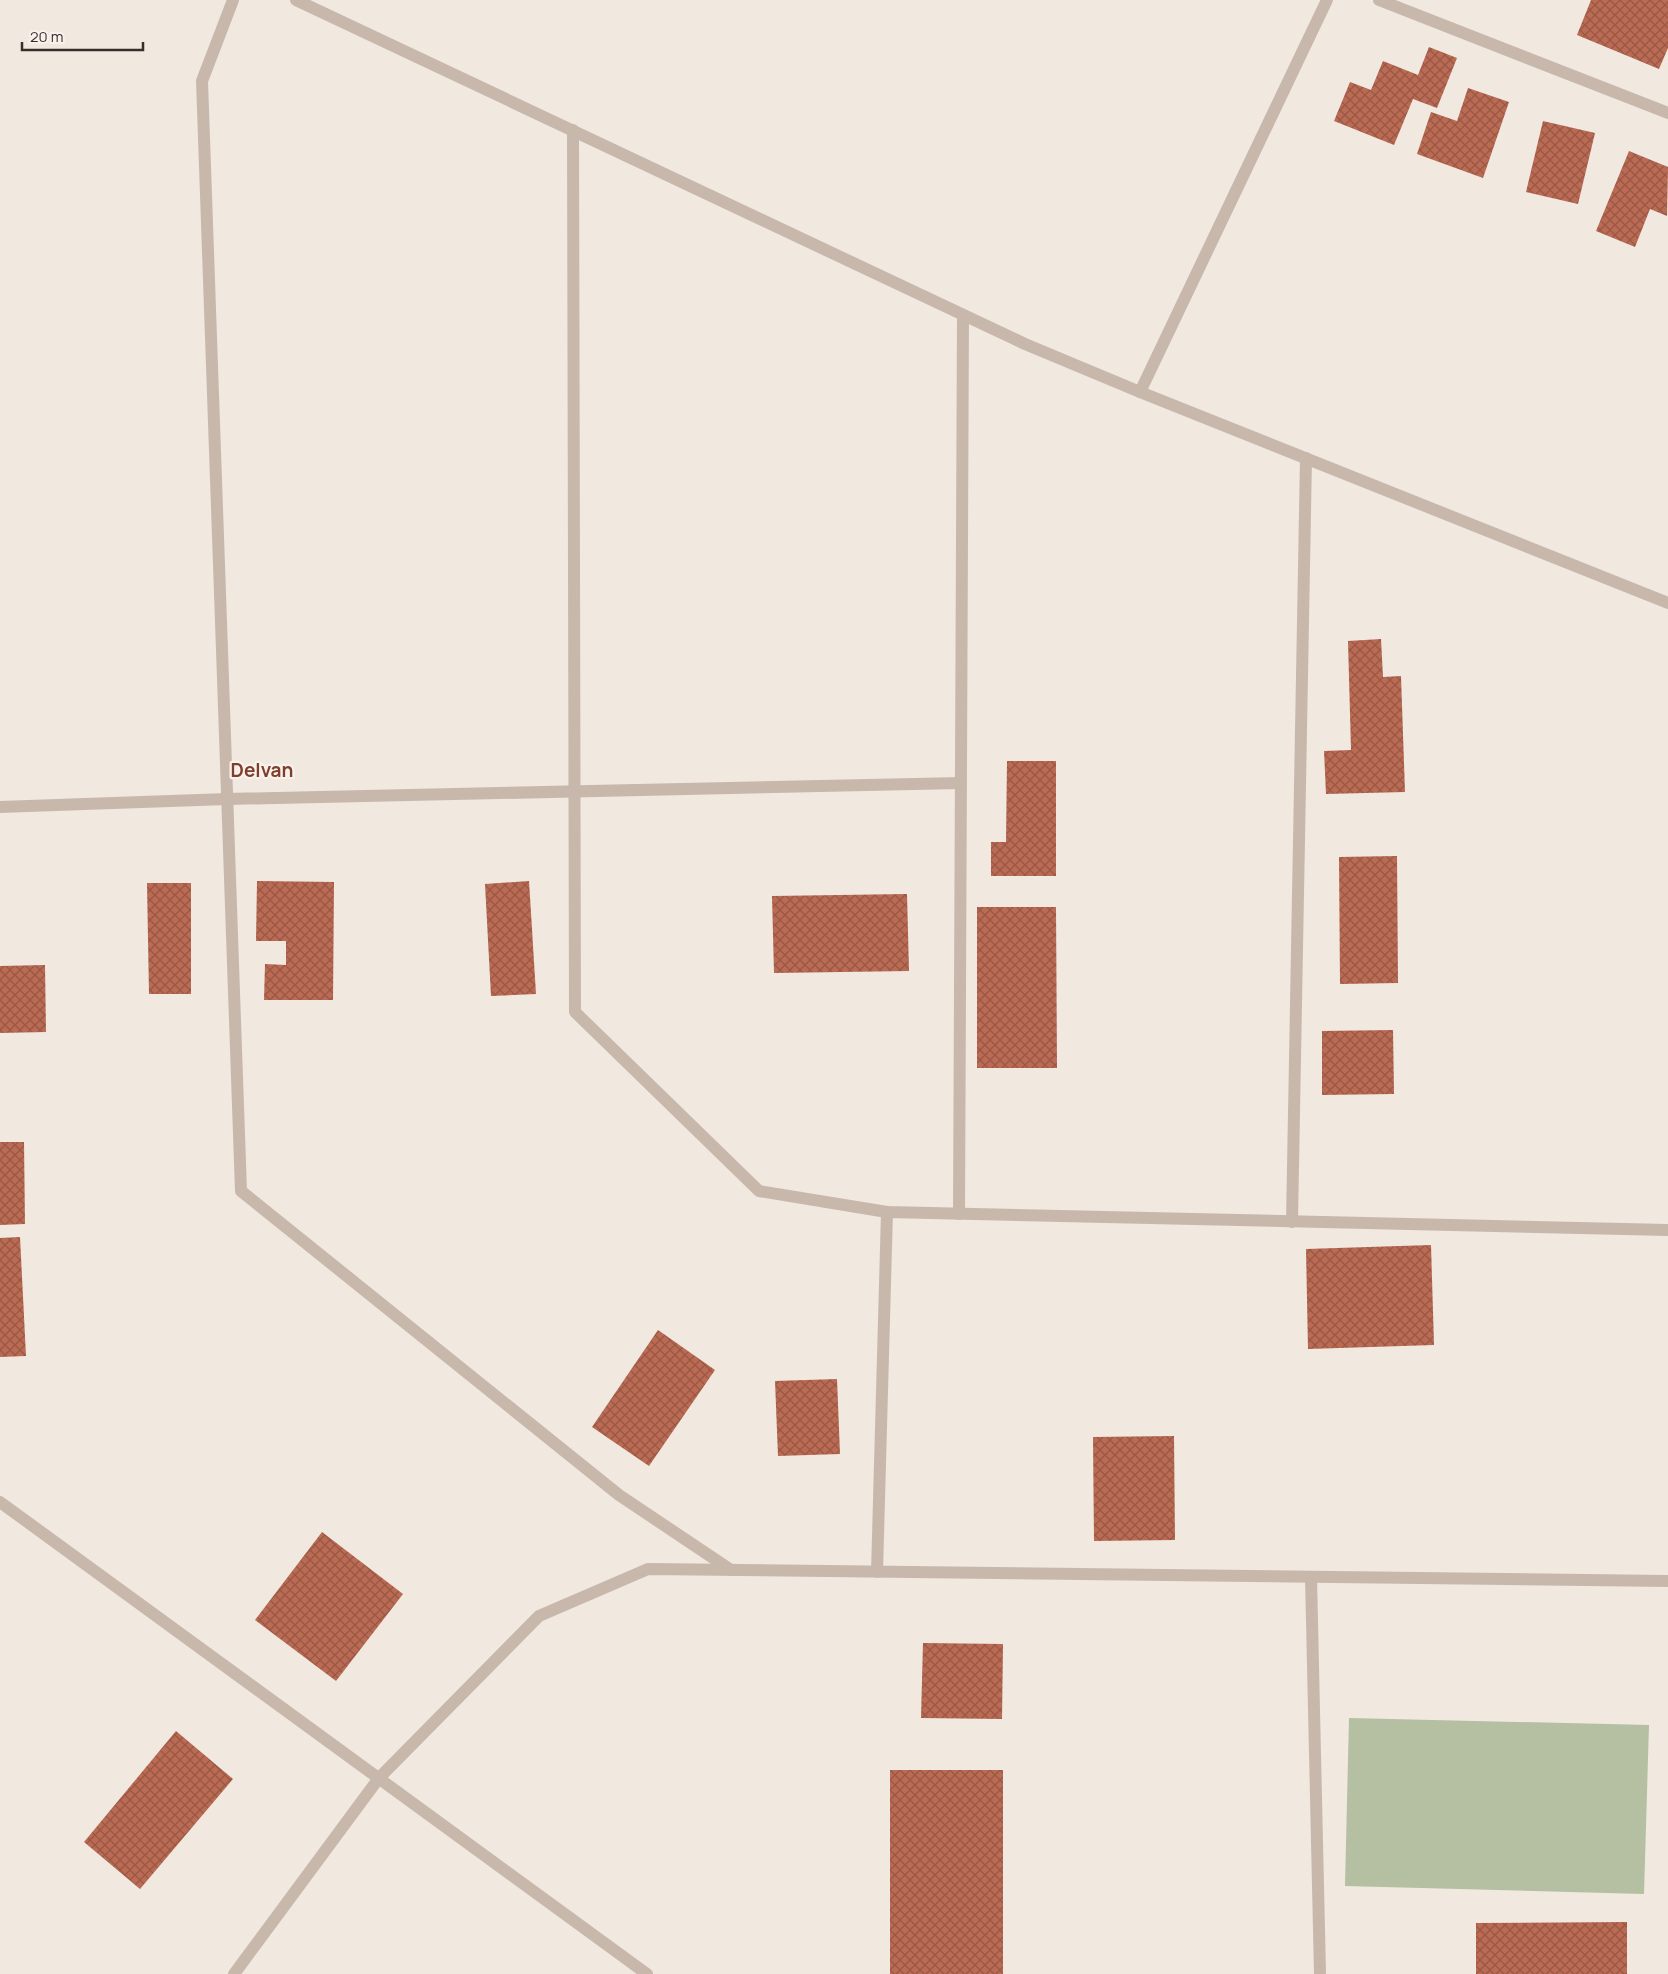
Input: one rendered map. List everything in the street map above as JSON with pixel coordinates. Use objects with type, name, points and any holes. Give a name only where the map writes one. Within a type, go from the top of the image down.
[{"type":"street","points":[[233,0],[202,82],[241,1191],[619,1495],[731,1570]]},
{"type":"street","points":[[296,0],[963,315],[1140,392],[1668,603]]},
{"type":"street","points":[[1140,392],[1328,0]]},
{"type":"street","points":[[1380,0],[1668,113]]},
{"type":"street","points":[[573,130],[575,1012],[758,1191],[888,1212],[1668,1230]]},
{"type":"street","points":[[959,1214],[963,315]]},
{"type":"street","points":[[1292,1222],[1306,458]]},
{"type":"street","points":[[0,807],[227,799],[961,783]]},
{"type":"street","points":[[877,1572],[888,1212]]},
{"type":"street","points":[[0,1502],[647,1974]]},
{"type":"street","points":[[234,1974],[379,1778],[539,1616],[648,1569],[1668,1581]]},
{"type":"street","points":[[1311,1577],[1320,1974]]},
{"type":"green space","points":[[1349,1718],[1649,1725],[1644,1894],[1345,1886]]},
{"type":"building","points":[[1591,0],[1668,0],[1668,48],[1659,69],[1577,35]]},
{"type":"building","points":[[1429,47],[1457,58],[1437,108],[1413,99],[1394,145],[1334,121],[1350,82],[1371,90],[1383,61],[1418,75]]},
{"type":"building","points":[[1468,88],[1509,102],[1483,178],[1417,154],[1431,112],[1457,121]]},
{"type":"building","points":[[1543,121],[1595,133],[1578,204],[1526,192]]},
{"type":"building","points":[[1629,151],[1668,167],[1667,216],[1650,209],[1635,247],[1596,231]]},
{"type":"building","points":[[1381,639],[1383,677],[1401,676],[1405,792],[1326,794],[1324,751],[1351,750],[1348,641]]},
{"type":"building","points":[[1007,761],[1056,761],[1056,876],[991,876],[991,842],[1006,842]]},
{"type":"building","points":[[1397,856],[1398,983],[1340,984],[1339,857]]},
{"type":"building","points":[[257,881],[334,882],[333,1000],[264,1000],[265,964],[286,965],[286,941],[256,941]]},
{"type":"building","points":[[529,881],[536,994],[491,996],[485,884]]},
{"type":"building","points":[[147,883],[191,883],[191,994],[149,994]]},
{"type":"building","points":[[907,894],[909,971],[774,973],[772,896]]},
{"type":"building","points":[[977,907],[1056,907],[1057,1068],[977,1068]]},
{"type":"building","points":[[45,965],[46,1032],[0,1033],[0,966]]},
{"type":"building","points":[[1393,1030],[1394,1094],[1322,1095],[1322,1031]]},
{"type":"building","points":[[0,1142],[24,1142],[25,1224],[0,1225]]},
{"type":"building","points":[[20,1237],[26,1356],[0,1357],[0,1238]]},
{"type":"building","points":[[1431,1245],[1434,1345],[1308,1349],[1306,1249]]},
{"type":"building","points":[[658,1330],[715,1370],[649,1466],[592,1427]]},
{"type":"building","points":[[837,1379],[840,1454],[778,1456],[775,1381]]},
{"type":"building","points":[[1174,1436],[1175,1540],[1094,1541],[1093,1437]]},
{"type":"building","points":[[322,1532],[403,1594],[336,1681],[255,1620]]},
{"type":"building","points":[[923,1643],[1003,1644],[1002,1719],[921,1718]]},
{"type":"building","points":[[176,1731],[233,1779],[140,1889],[84,1842]]},
{"type":"building","points":[[890,1770],[1003,1770],[1003,1974],[890,1974]]},
{"type":"building","points":[[1627,1922],[1627,1974],[1476,1974],[1476,1923]]},
{"type":"district","name":"Delvan","points":[[262,770]]}]
